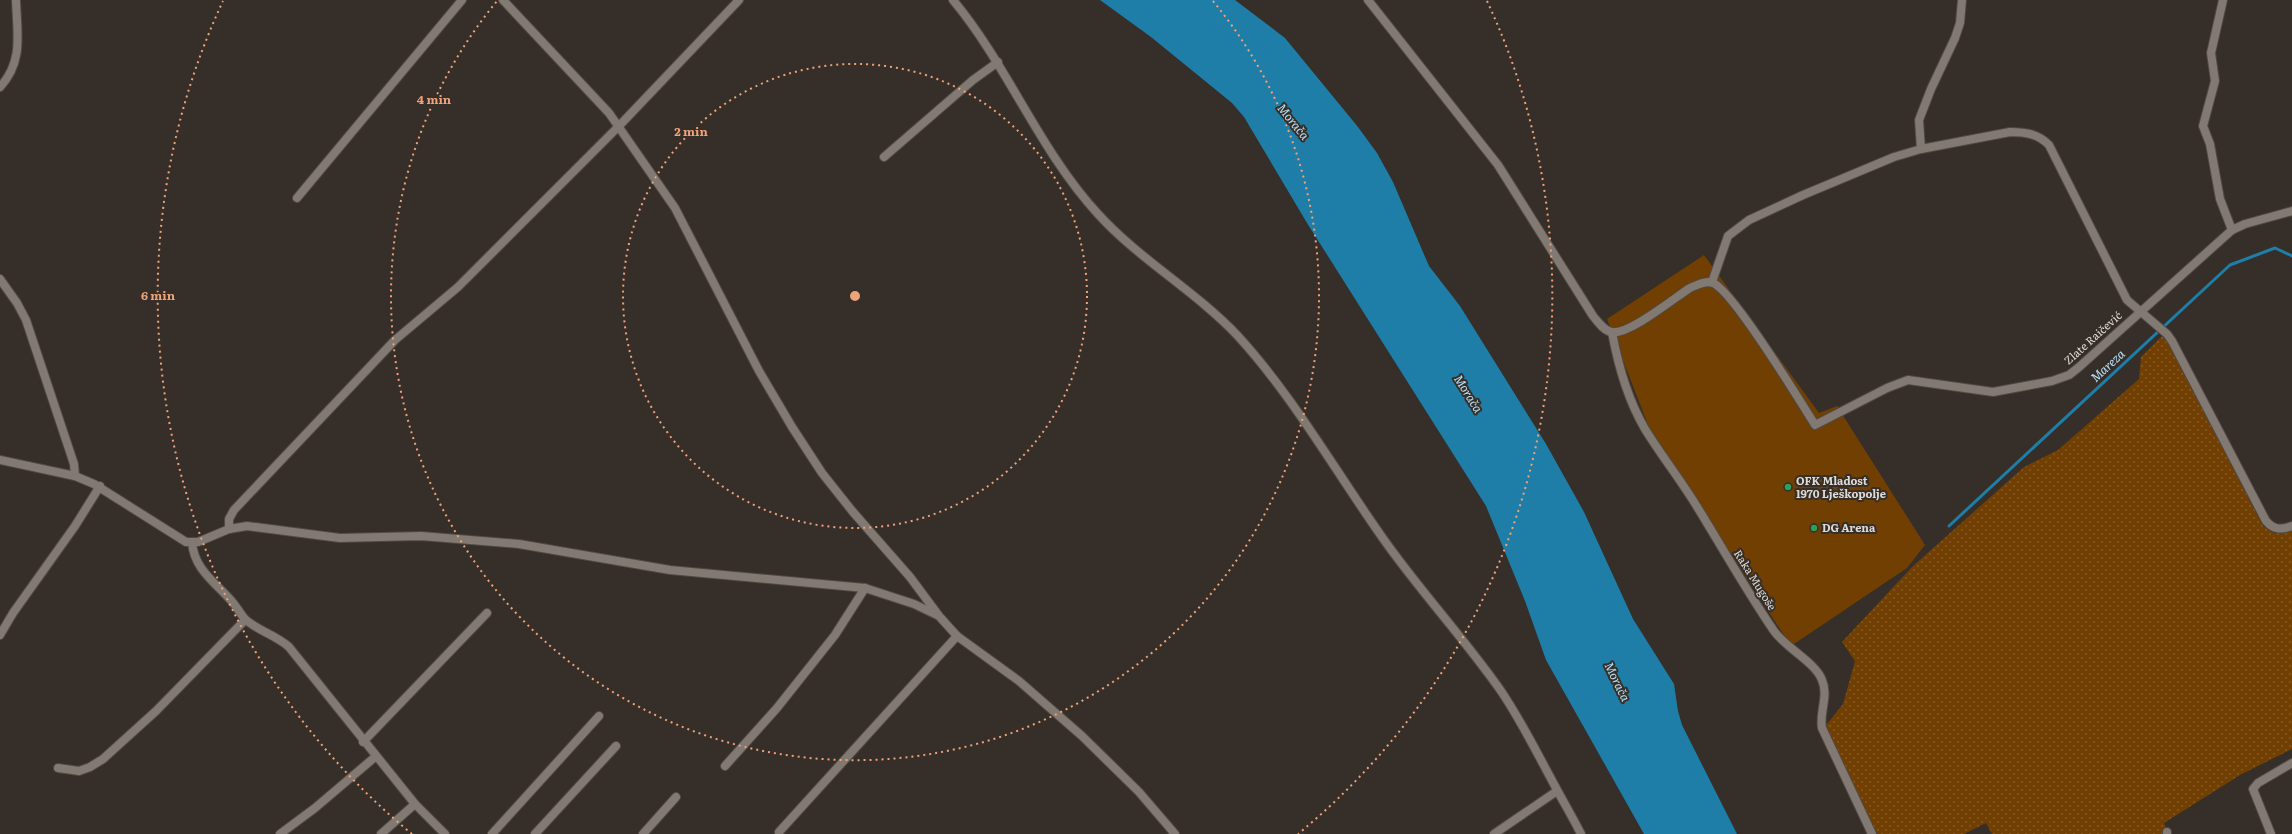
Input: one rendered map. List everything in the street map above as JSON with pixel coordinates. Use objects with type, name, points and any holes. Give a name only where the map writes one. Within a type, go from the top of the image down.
[{"type":"street","points":[[0,87],[10,75],[17,59],[16,0]]},
{"type":"street","points":[[297,198],[462,0]]},
{"type":"street","points":[[503,0],[576,76],[619,126],[675,208],[759,370],[803,445],[837,492],[910,577],[939,616],[957,636],[1018,681],[1082,736],[1138,792],[1174,834]]},
{"type":"street","points":[[229,529],[230,517],[234,510],[395,340],[458,286],[619,126],[739,0]]},
{"type":"street","points":[[953,0],[971,21],[998,62],[1045,142],[1076,188],[1097,213],[1122,238],[1216,314],[1259,362],[1312,433],[1383,538],[1502,693],[1533,744],[1581,834]]},
{"type":"street","points":[[1368,0],[1498,165],[1593,316],[1605,330],[1612,332],[1629,328],[1690,288],[1700,283],[1712,282],[1728,236],[1749,220],[1845,177],[1894,157],[1921,149],[2010,132],[2023,132],[2041,138],[2049,145],[2127,300],[2167,334],[2266,521],[2273,528],[2279,529],[2292,526]]},
{"type":"street","points":[[1921,149],[1919,120],[1931,89],[1955,38],[1960,23],[1962,0]]},
{"type":"street","points":[[2223,0],[2211,53],[2215,81],[2203,126],[2210,144],[2220,199],[2232,230]]},
{"type":"street","points":[[884,157],[973,80],[998,62]]},
{"type":"street","name":"Zlate Raičević","points":[[1712,282],[1722,289],[1729,298],[1815,425],[1887,388],[1908,380],[1993,392],[2063,378],[2078,368],[2139,311],[2232,230],[2245,224],[2292,211]]},
{"type":"street","points":[[0,279],[17,303],[26,320],[74,464],[75,476]]},
{"type":"street","name":"Raka Mugoše","points":[[1612,332],[1616,356],[1629,393],[1645,429],[1695,503],[1779,638],[1816,670],[1821,678],[1825,696],[1821,721],[1822,728],[1872,834]]},
{"type":"street","points":[[0,460],[75,476],[100,486],[186,542],[207,539],[229,529],[255,526],[340,538],[421,536],[519,544],[670,570],[865,588],[914,604],[939,616]]},
{"type":"street","points":[[0,635],[13,613],[76,526],[100,486]]},
{"type":"street","points":[[192,542],[194,556],[200,568],[234,604],[245,620],[277,637],[289,647],[375,757],[415,804],[445,834]]},
{"type":"street","points":[[725,766],[777,708],[835,635],[865,588]]},
{"type":"street","points":[[363,742],[487,613]]},
{"type":"street","points":[[58,768],[79,771],[90,768],[103,759],[156,710],[245,620]]},
{"type":"street","points":[[779,832],[957,636]]},
{"type":"street","points":[[492,834],[599,716]]},
{"type":"street","points":[[535,834],[616,746]]},
{"type":"street","points":[[280,834],[315,808],[375,757]]},
{"type":"street","points":[[2271,834],[2253,789],[2258,783],[2292,763]]},
{"type":"street","points":[[1494,834],[1557,791]]},
{"type":"street","points":[[643,834],[676,797]]},
{"type":"street","points":[[381,834],[415,804]]},
{"type":"shaded area","name":"OFK Mladost 1970 Lješkopolje","points":[[1704,255],[1819,413],[1837,406],[1925,545],[1907,568],[1791,646],[1650,430],[1607,319]]},
{"type":"shaded area","points":[[2164,334],[2263,526],[2274,533],[2292,528],[2292,749],[2240,775],[2164,823],[2169,834],[1992,834],[1986,823],[1964,834],[1872,834],[1823,729],[1843,704],[1855,661],[1842,642],[1912,567],[2024,467],[2058,450],[2139,379],[2141,357]]},
{"type":"water","name":"Morača","points":[[1100,0],[1235,0],[1285,38],[1358,127],[1377,153],[1393,182],[1429,266],[1460,306],[1546,444],[1584,512],[1633,619],[1674,684],[1678,711],[1682,725],[1737,834],[1644,834],[1546,660],[1525,601],[1486,506],[1307,223],[1244,117],[1232,103],[1151,37]]},
{"type":"waterway","name":"Mareza","points":[[1949,526],[2230,265],[2275,248],[2292,256]]},
{"type":"place","name":"OFK Mladost 1970 Lješkopolje","points":[[1788,487]]},
{"type":"place","name":"DG Arena","points":[[1814,528]]}]
